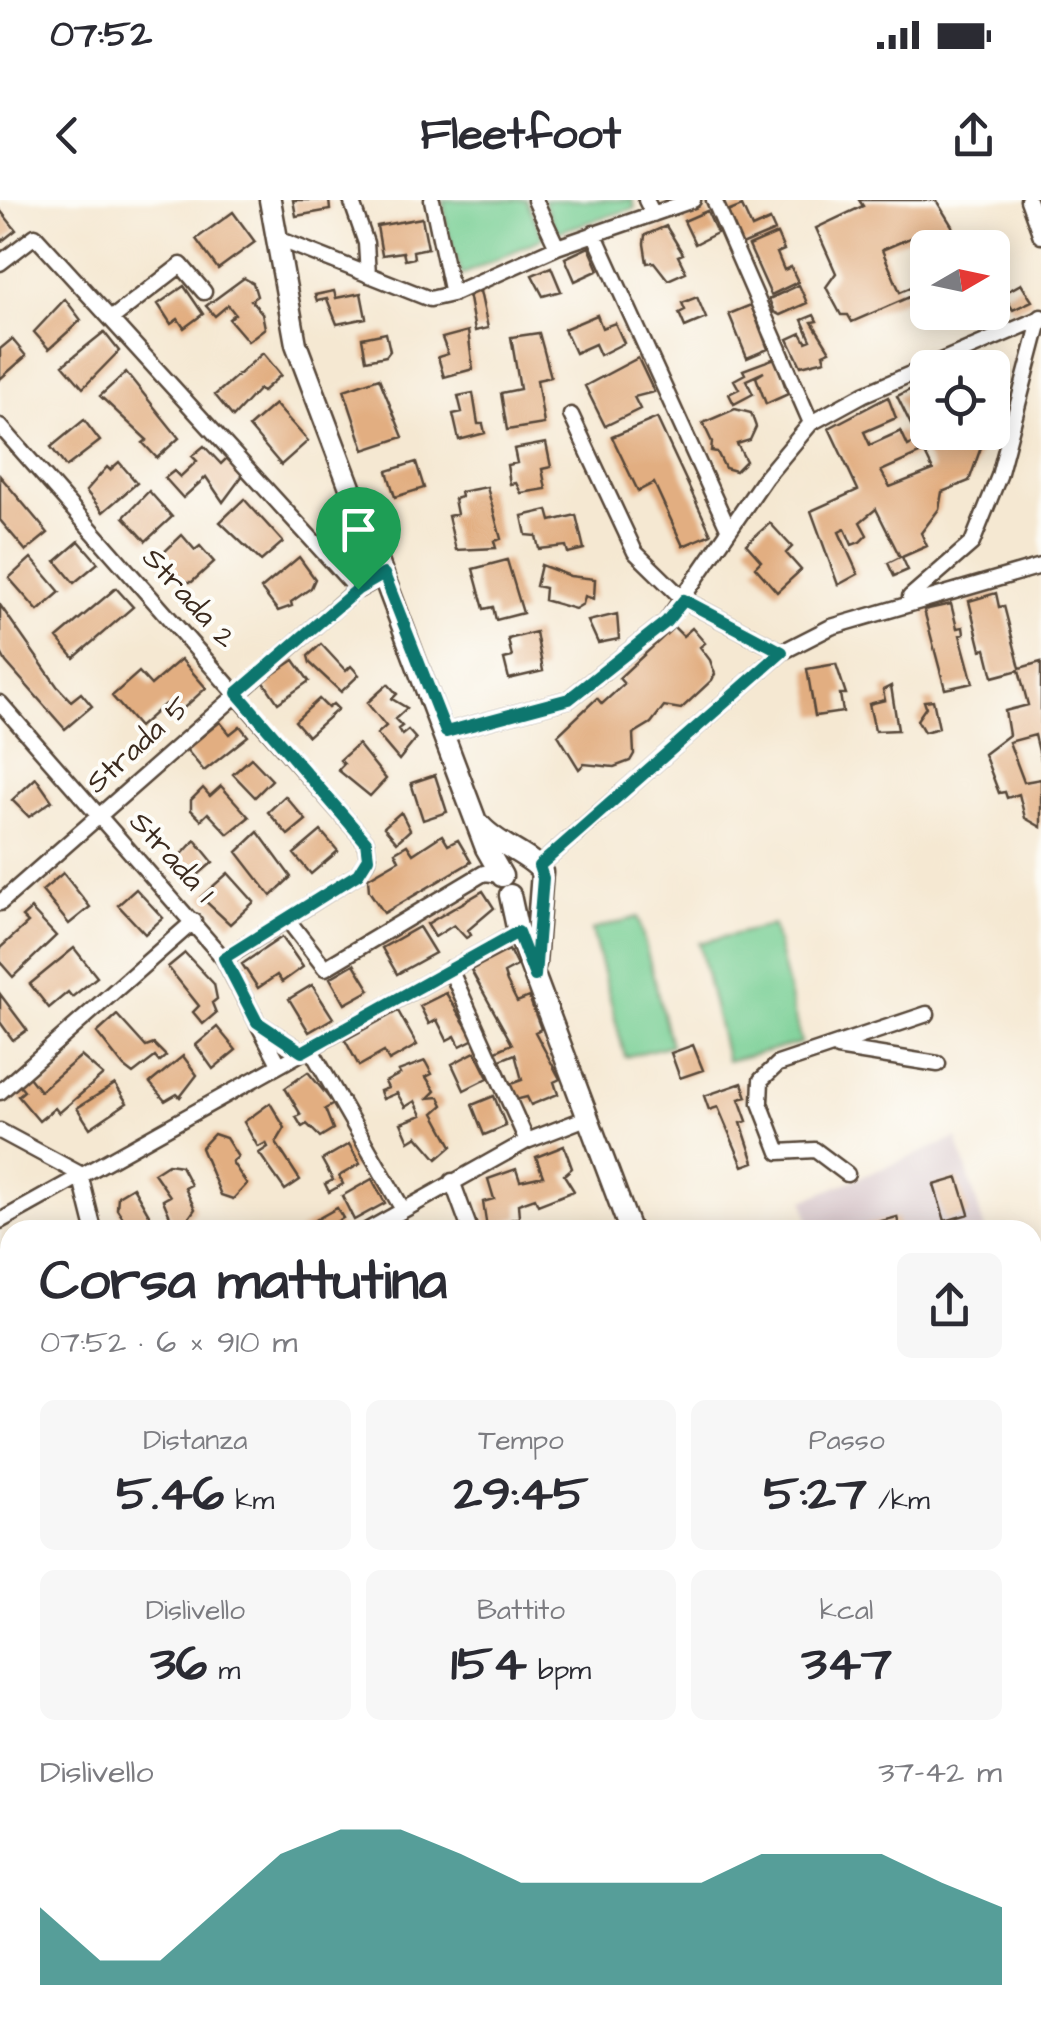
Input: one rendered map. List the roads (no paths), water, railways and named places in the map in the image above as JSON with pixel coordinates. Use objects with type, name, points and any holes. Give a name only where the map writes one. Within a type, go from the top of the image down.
[{"type":"main road","points":[[270,200],[296,344],[477,821],[504,882],[518,932],[626,1220]]},
{"type":"main road","points":[[477,821],[496,842],[534,869]]},
{"type":"main road","points":[[504,882],[507,864],[534,869]]},
{"type":"main road","points":[[504,882],[529,898],[534,869]]},
{"type":"main road","points":[[534,869],[535,976]]},
{"type":"street","points":[[351,200],[366,243],[368,275]]},
{"type":"street","points":[[432,200],[452,294]]},
{"type":"street","points":[[535,200],[558,247]]},
{"type":"street","points":[[276,238],[430,299],[452,294],[649,207],[693,200]]},
{"type":"street","points":[[714,200],[812,424]]},
{"type":"street","points":[[1028,200],[1041,236]]},
{"type":"street","points":[[594,233],[728,528]]},
{"type":"street","points":[[0,263],[34,236],[358,589],[384,574]]},
{"type":"street","points":[[111,319],[181,264],[204,292]]},
{"type":"street","points":[[446,732],[569,699],[666,622],[728,528],[812,424],[864,394],[1041,318]]},
{"type":"street","points":[[896,606],[926,588],[972,543],[998,476],[1041,318]]},
{"type":"street","points":[[571,415],[635,552],[684,600],[782,652]]},
{"type":"street","name":"Strada 2","points":[[0,426],[366,842],[368,858],[358,874],[224,958]]},
{"type":"street","points":[[534,869],[782,652],[831,627],[1041,566]]},
{"type":"street","name":"Strada 5","points":[[0,903],[358,589]]},
{"type":"street","name":"Strada 1","points":[[0,703],[224,958],[279,1064]]},
{"type":"street","points":[[287,919],[325,968],[484,873],[504,882]]},
{"type":"street","points":[[0,1092],[194,921]]},
{"type":"street","points":[[2,1220],[518,932]]},
{"type":"street","points":[[450,969],[526,1141]]},
{"type":"street","points":[[848,1174],[815,1150],[779,1152],[760,1103],[761,1080],[778,1064],[928,1014]]},
{"type":"street","points":[[257,1022],[306,1050],[402,1208]]},
{"type":"street","points":[[831,1047],[938,1064]]},
{"type":"street","points":[[383,1220],[526,1141],[588,1117]]},
{"type":"street","points":[[0,1131],[80,1174],[92,1220]]},
{"type":"street","points":[[452,1181],[466,1220]]}]
